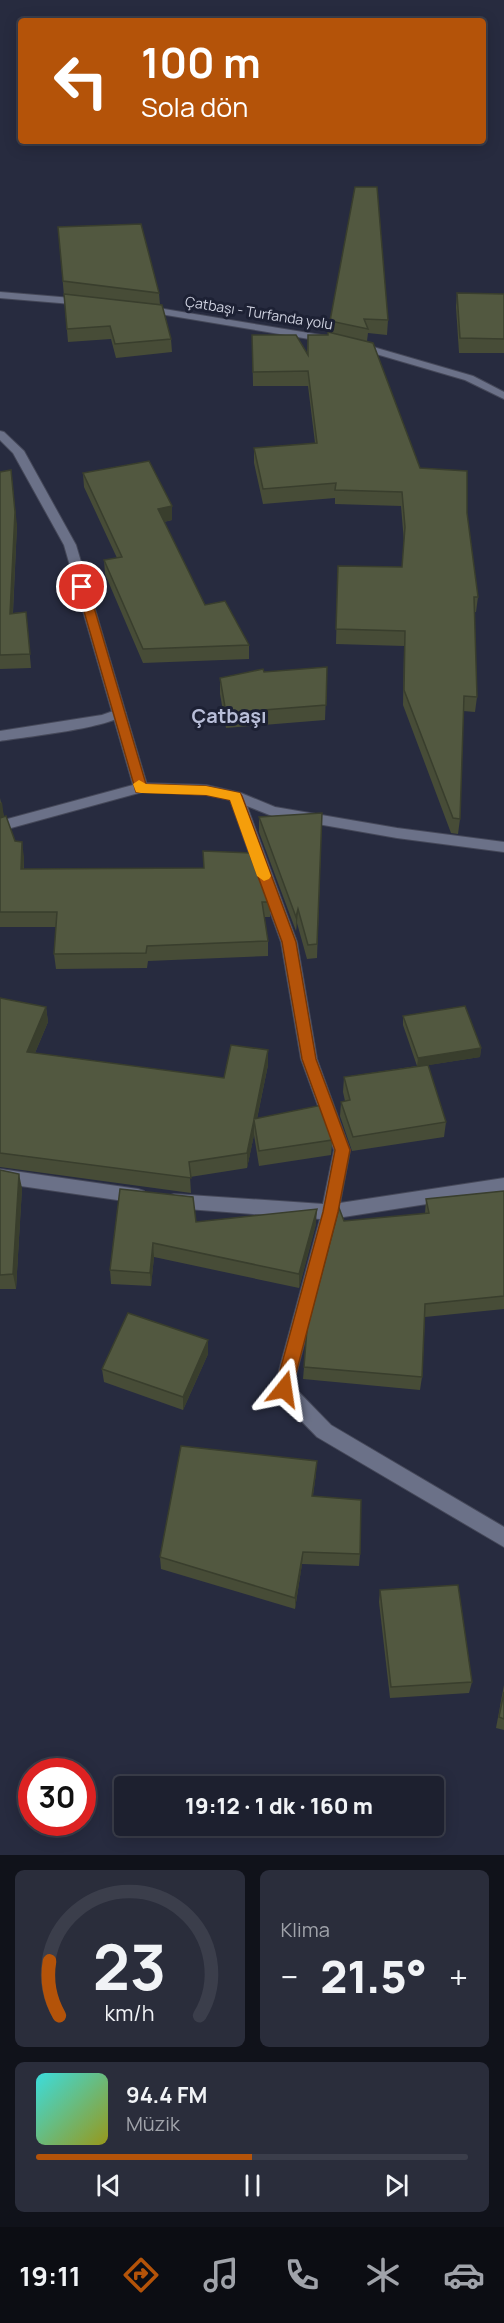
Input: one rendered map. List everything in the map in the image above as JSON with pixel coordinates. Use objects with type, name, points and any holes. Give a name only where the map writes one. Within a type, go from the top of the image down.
[{"type":"street","points":[[0,295],[100,304]]},
{"type":"street","name":"Çatbaşı - Turfanda yolu","points":[[132,308],[352,344],[469,378],[504,396]]},
{"type":"street","points":[[0,435],[18,451],[70,545],[141,788]]},
{"type":"street","points":[[0,736],[105,719],[118,713]]},
{"type":"street","points":[[0,826],[141,788],[206,790],[236,796],[272,811],[397,833],[504,846]]},
{"type":"street","points":[[236,796],[289,942],[309,1059],[342,1150],[330,1212],[284,1389],[324,1431],[504,1538]]},
{"type":"street","points":[[0,1176],[165,1200],[330,1212],[504,1185]]},
{"type":"building","points":[[355,187],[377,187],[388,320],[364,319],[368,329],[330,321]]},
{"type":"building","points":[[141,224],[159,293],[63,281],[58,227]]},
{"type":"building","points":[[457,293],[504,294],[504,339],[460,338]]},
{"type":"building","points":[[64,294],[162,305],[171,339],[115,344],[110,326],[67,329]]},
{"type":"building","points":[[328,332],[373,343],[420,468],[467,471],[467,513],[478,597],[474,597],[477,697],[464,696],[460,819],[453,818],[404,690],[405,631],[336,629],[338,566],[402,567],[405,527],[402,492],[335,490],[336,483],[263,489],[254,448],[317,443],[308,371],[253,372],[252,335],[296,335],[308,355],[308,335],[328,335]]},
{"type":"building","points":[[149,461],[172,506],[158,509],[205,605],[225,601],[249,645],[143,649],[104,560],[122,557],[83,473]]},
{"type":"building","points":[[11,470],[15,512],[10,614],[26,612],[30,654],[0,655],[0,472]]},
{"type":"building","points":[[327,667],[326,705],[226,713],[220,678],[263,669],[264,672]]},
{"type":"building","points":[[322,813],[317,944],[308,945],[298,909],[296,917],[259,817]]},
{"type":"building","points":[[6,816],[15,841],[22,842],[21,869],[204,868],[203,851],[252,853],[270,902],[262,902],[268,941],[147,946],[146,953],[54,954],[57,912],[0,912],[0,818]]},
{"type":"building","points":[[0,998],[46,1007],[27,1052],[224,1078],[231,1045],[268,1050],[254,1119],[322,1105],[333,1135],[332,1140],[259,1151],[254,1120],[247,1153],[189,1162],[191,1178],[0,1153]]},
{"type":"building","points":[[465,1006],[481,1048],[418,1058],[403,1016]]},
{"type":"building","points":[[428,1065],[446,1122],[353,1137],[341,1102],[350,1100],[344,1077]]},
{"type":"building","points":[[0,1170],[19,1174],[13,1274],[0,1275]]},
{"type":"building","points":[[120,1189],[193,1197],[196,1222],[317,1209],[299,1274],[153,1243],[150,1273],[110,1270]]},
{"type":"building","points":[[504,1191],[504,1296],[425,1304],[422,1377],[304,1367],[307,1329],[339,1208],[344,1221],[429,1213],[426,1199]]},
{"type":"building","points":[[128,1313],[208,1340],[183,1397],[102,1369]]},
{"type":"building","points":[[181,1446],[317,1461],[312,1496],[361,1500],[360,1554],[303,1552],[295,1598],[160,1557]]},
{"type":"building","points":[[458,1585],[472,1682],[391,1687],[380,1590]]},
{"type":"building","points":[[504,1692],[504,1719],[499,1717]]},
{"type":"slow traffic","points":[[139,784],[141,788],[206,790],[236,796],[264,876]]},
{"type":"district","name":"Çatbaşı","points":[[229,716]]},
{"type":"route","points":[[82,587],[141,788],[206,790],[236,796],[289,942],[309,1059],[342,1150],[330,1212],[284,1389]]}]
